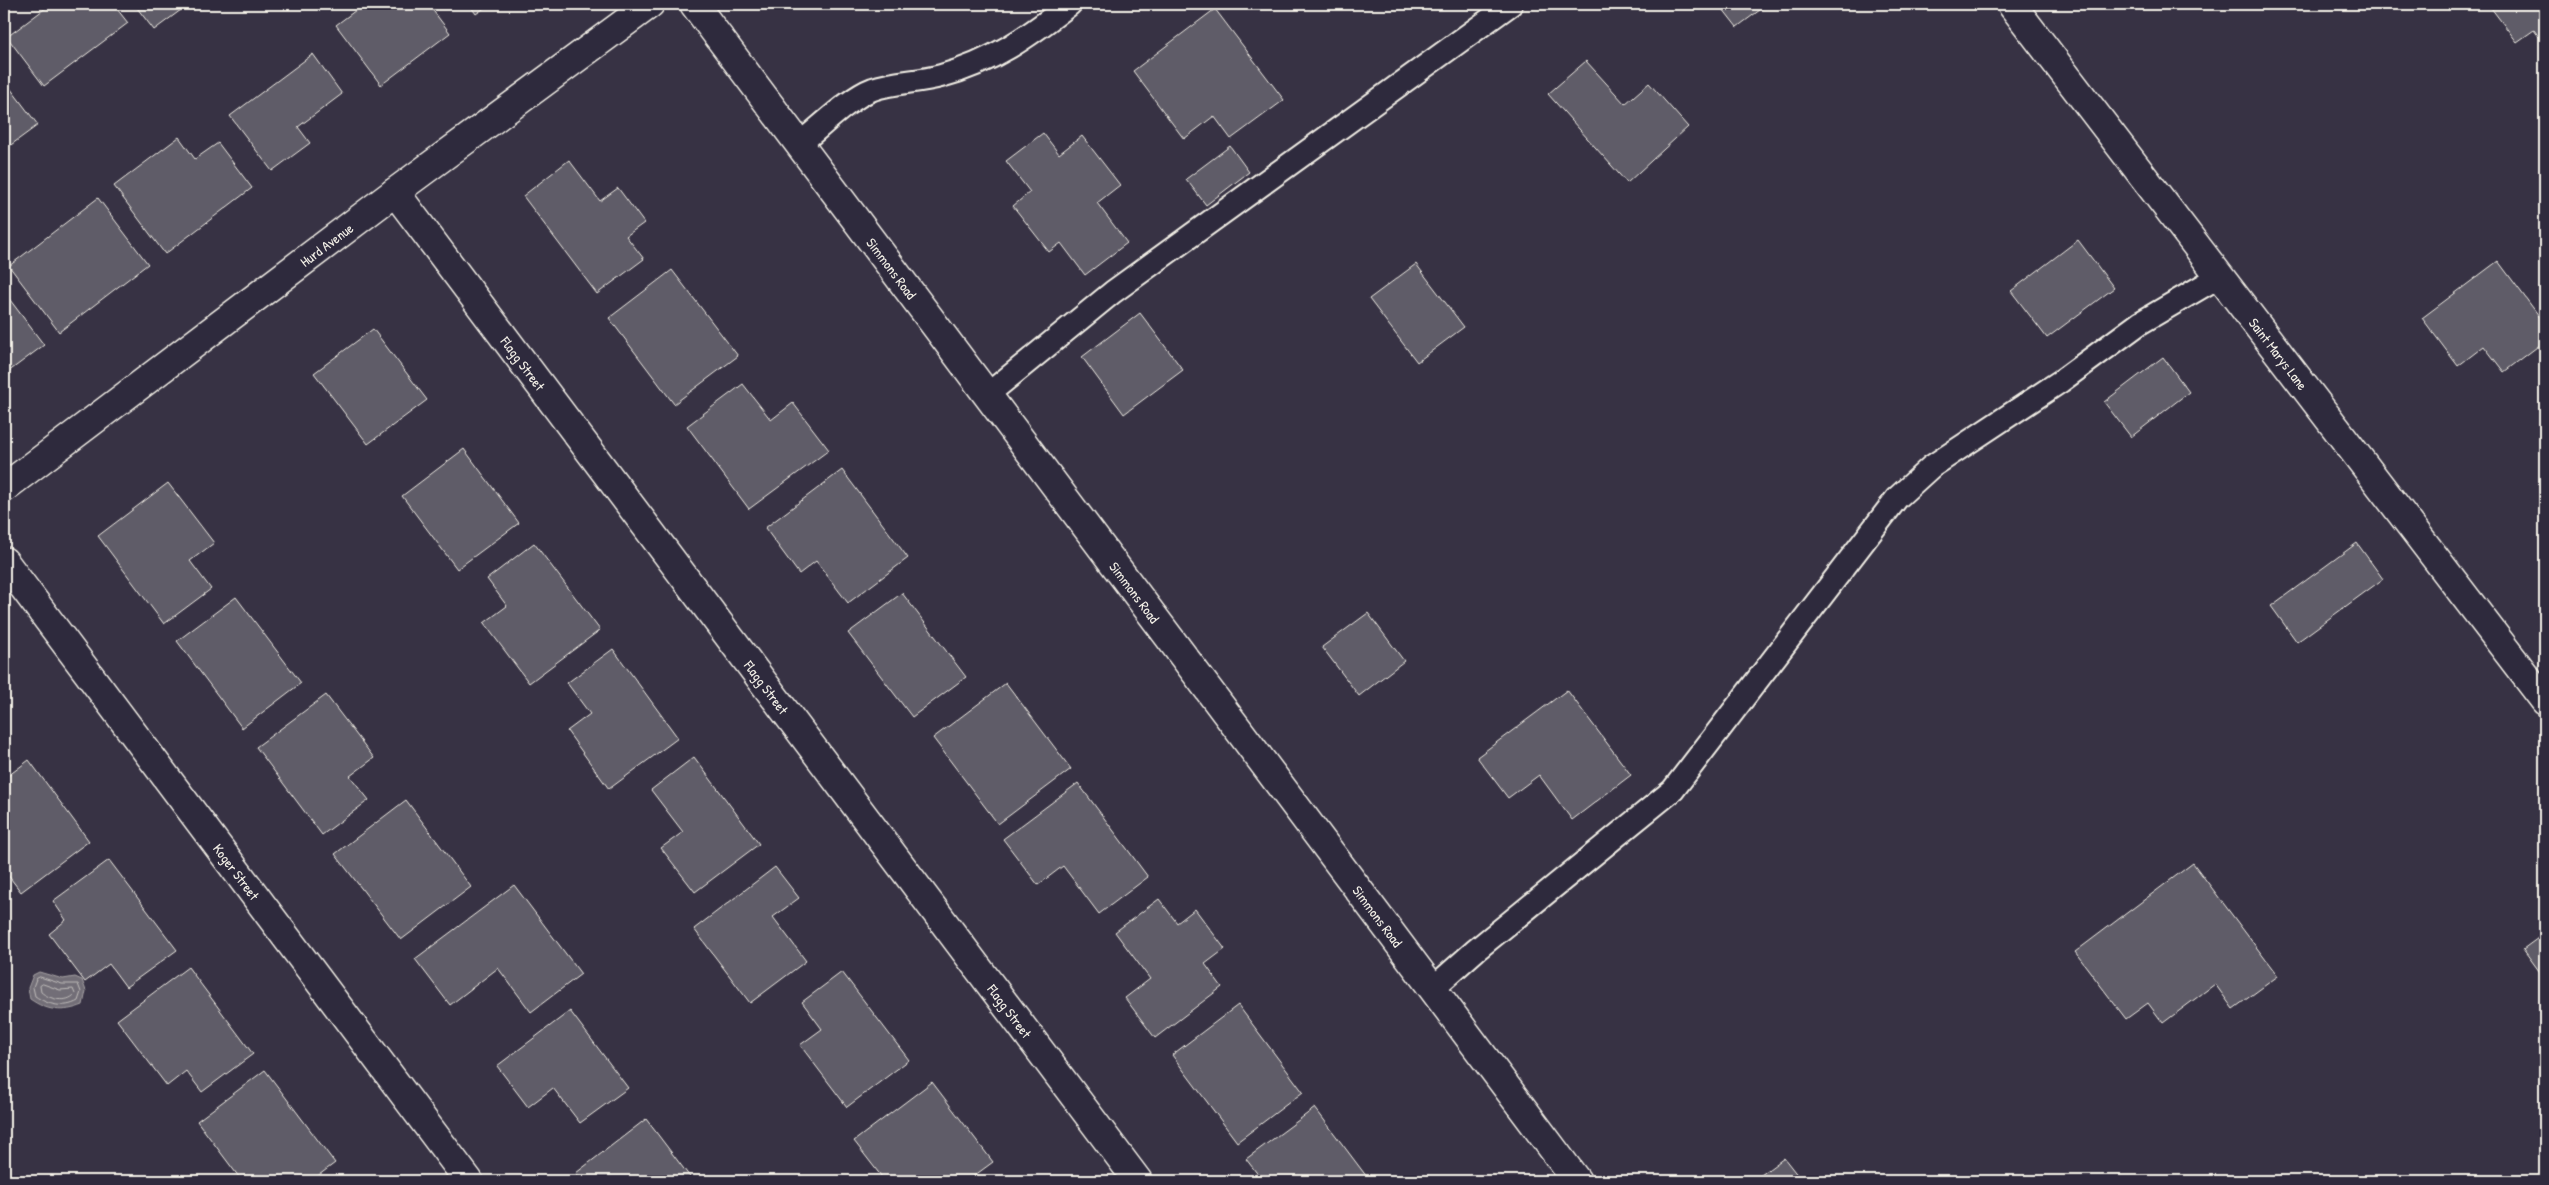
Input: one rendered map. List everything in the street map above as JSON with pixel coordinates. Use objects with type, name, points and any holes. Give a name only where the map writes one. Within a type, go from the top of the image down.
[{"type":"street","name":"Hurd Avenue","points":[[4,488],[395,192],[650,4]]},
{"type":"street","name":"Simmons Road","points":[[694,4],[1577,1181]]},
{"type":"street","name":"Saint Marys Lane","points":[[2012,5],[2545,701]]},
{"type":"street","name":"Flagg Street","points":[[395,192],[1138,1181]]},
{"type":"street","name":"Koger Street","points":[[4,561],[469,1181]]},
{"type":"lane","points":[[799,144],[853,101],[872,89],[940,76],[979,64],[1019,43],[1070,4]]},
{"type":"lane","points":[[987,395],[1113,292],[1511,4]]},
{"type":"lane","points":[[1432,988],[1483,944],[1673,790],[1897,498],[1931,467],[2061,381],[2140,322],[2220,276]]},
{"type":"water","points":[[39,972],[63,979],[75,977],[82,980],[86,991],[83,1005],[62,1010],[43,1006],[30,999],[28,988],[33,975]]},
{"type":"building","points":[[51,4],[113,4],[128,23],[44,86],[7,37]]},
{"type":"building","points":[[134,4],[189,4],[154,30]]},
{"type":"building","points":[[364,4],[428,4],[450,33],[381,85],[336,25]]},
{"type":"building","points":[[469,4],[490,4],[476,14]]},
{"type":"building","points":[[1719,4],[1768,4],[1737,27]]},
{"type":"building","points":[[2488,4],[2545,4],[2545,45],[2534,30],[2517,42]]},
{"type":"building","points":[[1215,9],[1284,100],[1231,139],[1214,116],[1184,139],[1133,71]]},
{"type":"building","points":[[313,54],[342,94],[298,127],[310,143],[272,171],[230,116]]},
{"type":"building","points":[[1586,61],[1625,104],[1649,83],[1688,127],[1627,183],[1548,94]]},
{"type":"building","points":[[4,80],[38,125],[4,150]]},
{"type":"building","points":[[1043,133],[1059,154],[1082,136],[1120,185],[1097,203],[1127,243],[1085,275],[1061,243],[1049,252],[1013,206],[1030,192],[1006,161]]},
{"type":"building","points":[[179,137],[195,159],[218,143],[252,188],[165,254],[114,186]]},
{"type":"building","points":[[1230,146],[1249,172],[1206,205],[1186,179]]},
{"type":"building","points":[[569,160],[600,201],[618,188],[644,223],[626,236],[644,259],[597,294],[523,196]]},
{"type":"building","points":[[98,198],[148,264],[59,332],[9,266]]},
{"type":"building","points":[[2078,240],[2114,288],[2047,338],[2011,291]]},
{"type":"building","points":[[2498,261],[2545,324],[2545,341],[2504,372],[2484,346],[2458,366],[2422,318]]},
{"type":"building","points":[[1416,264],[1464,327],[1417,362],[1369,299]]},
{"type":"building","points":[[672,270],[738,356],[674,404],[609,318]]},
{"type":"building","points":[[4,292],[44,345],[4,375]]},
{"type":"building","points":[[1140,313],[1183,370],[1124,414],[1082,357]]},
{"type":"building","points":[[373,329],[427,400],[368,444],[314,373]]},
{"type":"building","points":[[2163,357],[2189,392],[2131,437],[2104,402]]},
{"type":"building","points":[[743,384],[771,420],[793,403],[829,450],[749,509],[687,426]]},
{"type":"building","points":[[464,449],[519,523],[457,569],[402,496]]},
{"type":"building","points":[[842,470],[908,558],[848,603],[816,561],[799,574],[765,528]]},
{"type":"building","points":[[168,483],[214,543],[190,561],[211,589],[164,624],[98,536]]},
{"type":"building","points":[[534,543],[600,630],[529,683],[484,623],[507,606],[487,579]]},
{"type":"building","points":[[2357,543],[2383,579],[2297,642],[2271,606]]},
{"type":"building","points":[[902,593],[966,677],[912,717],[848,633]]},
{"type":"building","points":[[236,597],[301,683],[242,728],[177,641]]},
{"type":"building","points":[[1368,613],[1404,661],[1359,696],[1322,647]]},
{"type":"building","points":[[613,649],[678,738],[609,789],[567,731],[590,714],[567,683]]},
{"type":"building","points":[[1006,683],[1071,769],[998,824],[933,738]]},
{"type":"building","points":[[1567,690],[1631,775],[1572,820],[1539,775],[1508,798],[1477,757]]},
{"type":"building","points":[[326,695],[374,758],[350,776],[369,800],[322,835],[256,747]]},
{"type":"building","points":[[694,757],[759,844],[695,892],[661,848],[683,832],[651,790]]},
{"type":"building","points":[[29,760],[89,841],[21,892],[4,870],[4,779]]},
{"type":"building","points":[[1078,783],[1148,877],[1099,914],[1063,866],[1038,885],[1003,839]]},
{"type":"building","points":[[406,800],[471,887],[401,940],[335,854]]},
{"type":"building","points":[[109,860],[177,950],[126,987],[109,964],[85,982],[49,934],[66,920],[53,901]]},
{"type":"building","points":[[2193,863],[2278,976],[2233,1009],[2215,984],[2163,1023],[2148,1003],[2126,1019],[2075,952]]},
{"type":"building","points":[[775,867],[799,898],[773,917],[806,961],[750,1003],[694,929]]},
{"type":"building","points":[[514,885],[581,974],[531,1012],[498,968],[450,1005],[415,959]]},
{"type":"building","points":[[1159,899],[1177,923],[1195,909],[1225,949],[1205,964],[1222,987],[1155,1038],[1125,998],[1150,979],[1115,932]]},
{"type":"building","points":[[2545,933],[2545,979],[2523,949]]},
{"type":"building","points":[[188,967],[253,1054],[202,1092],[186,1071],[167,1086],[117,1020]]},
{"type":"building","points":[[842,972],[909,1060],[847,1107],[800,1045],[822,1029],[802,1002]]},
{"type":"building","points":[[1238,1005],[1303,1092],[1237,1142],[1172,1055]]},
{"type":"building","points":[[570,1011],[628,1088],[580,1123],[553,1088],[528,1107],[497,1066]]},
{"type":"building","points":[[265,1070],[335,1163],[311,1181],[242,1181],[197,1121]]},
{"type":"building","points":[[932,1082],[993,1162],[967,1181],[885,1181],[854,1141]]},
{"type":"building","points":[[1315,1108],[1370,1181],[1263,1181],[1246,1159]]},
{"type":"building","points":[[646,1119],[693,1181],[582,1181],[576,1173]]},
{"type":"building","points":[[1784,1158],[1802,1181],[1753,1181]]}]
